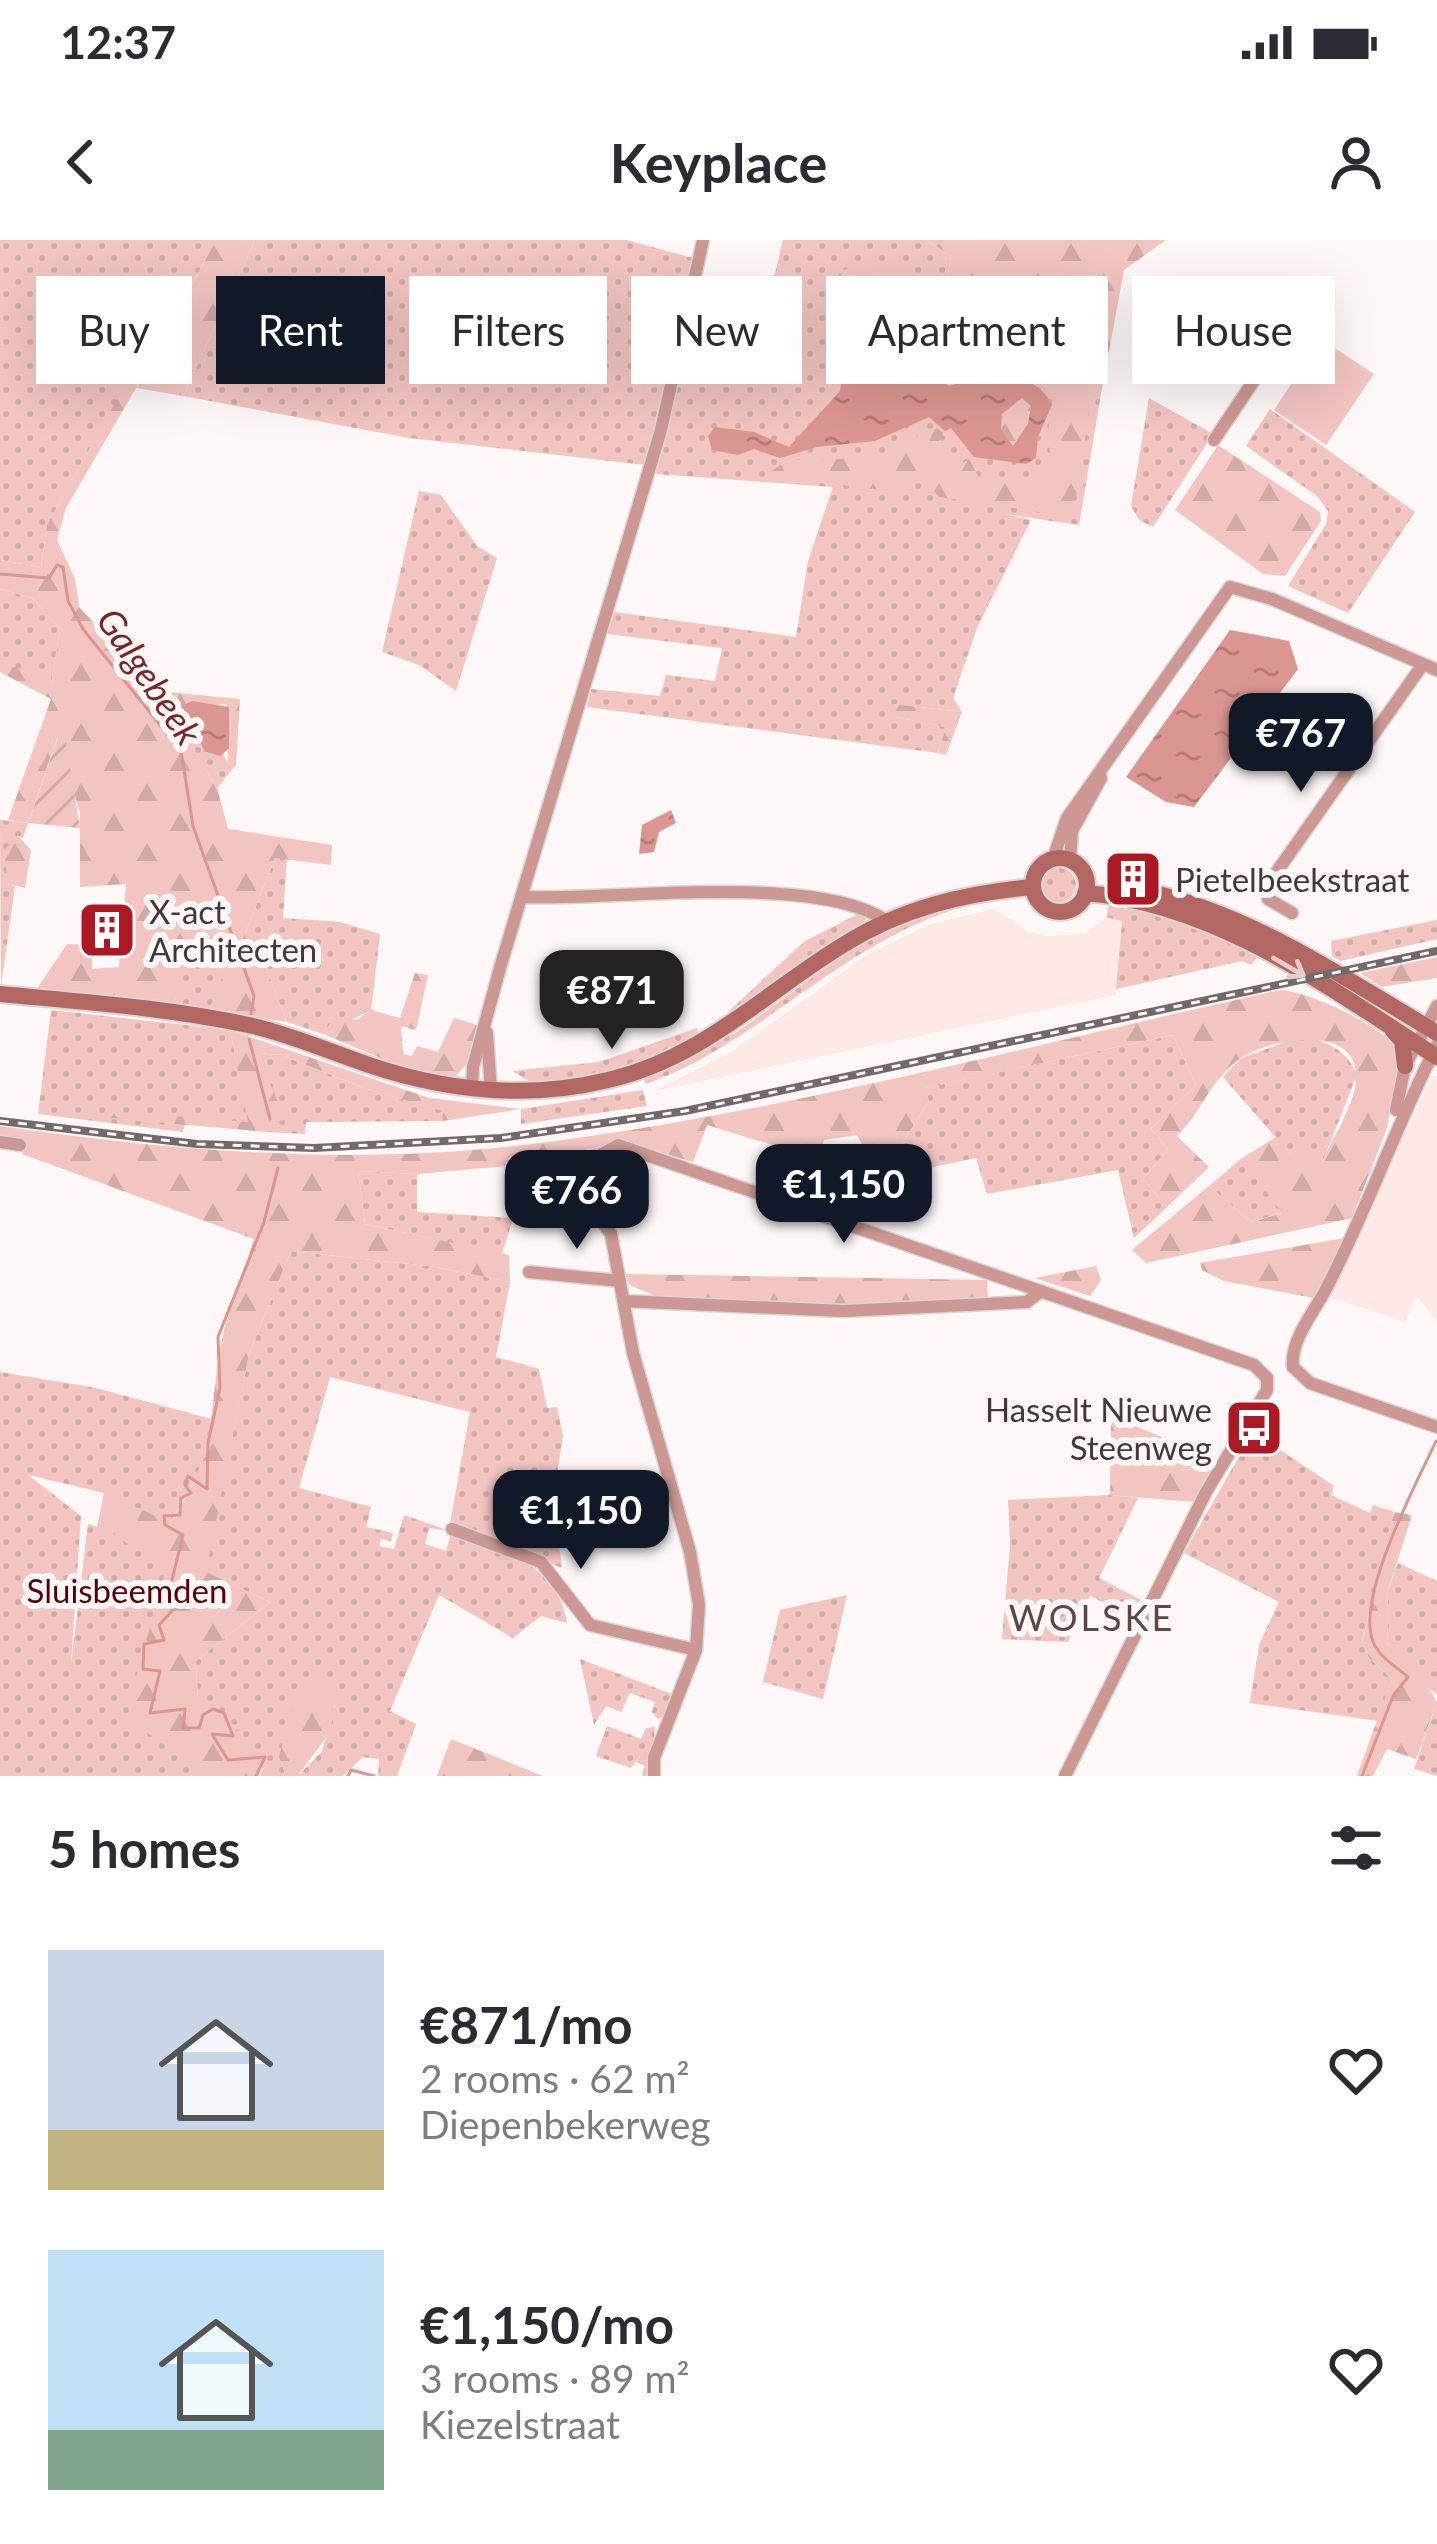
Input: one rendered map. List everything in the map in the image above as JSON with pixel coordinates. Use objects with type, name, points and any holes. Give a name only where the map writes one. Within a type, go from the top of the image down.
[{"type":"main road","points":[[1086,888],[1073,908],[1053,911],[1040,902],[1033,887],[1039,869],[1062,860],[1086,888],[1147,902],[1222,928],[1389,1026],[1432,1044]]},
{"type":"main road","points":[[0,994],[254,1026],[370,1066],[482,1090],[580,1086],[674,1059],[722,1033],[841,946],[887,921],[964,896],[1033,887]]},
{"type":"main road","points":[[1086,888],[1178,898],[1239,920],[1432,1044]]},
{"type":"main road","points":[[1389,1026],[1402,1041],[1405,1066]]},
{"type":"street","points":[[482,1090],[472,1067],[643,495],[703,240]]},
{"type":"street","points":[[1216,439],[1252,384]]},
{"type":"street","points":[[1062,860],[1101,777],[1237,585],[1437,670]]},
{"type":"street","points":[[1292,913],[1268,899],[1266,887],[1421,667]]},
{"type":"street","points":[[521,897],[780,896],[856,907],[887,921]]},
{"type":"street","points":[[1437,1006],[1432,1044],[1354,1231],[1294,1349],[1293,1367],[1310,1383],[1437,1427]]},
{"type":"street","points":[[1391,1135],[1405,1066],[1432,1044]]},
{"type":"street","points":[[0,1142],[20,1145]]},
{"type":"street","points":[[585,1203],[602,1154],[618,1145],[1253,1365],[1267,1378],[1267,1390],[1206,1492],[1065,1776]]},
{"type":"street","points":[[550,1180],[585,1203],[607,1226],[633,1353],[690,1552],[699,1605],[696,1650],[655,1758],[655,1776]]},
{"type":"street","points":[[529,1272],[620,1281]]},
{"type":"street","points":[[624,1300],[843,1311],[1027,1302],[1041,1291]]},
{"type":"street","points":[[1267,1378],[1293,1367]]},
{"type":"street","points":[[452,1529],[541,1562],[590,1625],[696,1650]]},
{"type":"shaded area","points":[[994,909],[1029,932],[1049,936],[1086,934],[1106,917],[1122,920],[1116,995],[654,1091],[730,1053],[868,954],[930,924]]},
{"type":"shaded area","points":[[1437,1076],[1437,1321],[1416,1296],[1405,1322],[1331,1297],[1398,1135],[1406,1131]]},
{"type":"green space","points":[[0,240],[216,240],[192,284],[192,276],[36,276],[36,384],[138,384],[136,388],[125,386],[47,525],[41,567],[0,560]]},
{"type":"green space","points":[[216,240],[255,240],[238,276],[216,276],[216,324],[192,376],[192,285]]},
{"type":"green space","points":[[255,240],[626,240],[693,258],[689,276],[631,276],[631,384],[664,384],[645,465],[409,438],[183,396],[216,324],[216,384],[385,384],[385,276],[238,276]]},
{"type":"green space","points":[[783,240],[926,240],[951,256],[948,276],[826,276],[826,384],[1067,384],[1101,394],[1079,525],[1004,514],[1031,520],[977,628],[953,698],[962,712],[894,704],[891,716],[946,727],[938,753],[587,707],[591,689],[660,696],[666,675],[715,681],[722,648],[607,634],[614,612],[796,637],[808,561],[833,487],[656,474],[676,384],[802,384],[802,276],[775,274]]},
{"type":"green space","points":[[926,240],[1166,240],[1124,270],[1108,356],[1108,276],[948,276],[951,256]]},
{"type":"green space","points":[[880,262],[902,269],[904,276],[835,276],[861,263]]},
{"type":"green space","points":[[1335,348],[1374,374],[1326,445],[1274,410],[1291,384],[1335,384]]},
{"type":"green space","points":[[189,384],[183,396],[136,388],[66,508],[57,540],[75,579],[79,607],[158,691],[240,699],[236,765],[228,765],[227,704],[170,710],[217,788],[228,829],[332,845],[331,865],[275,858],[245,934],[249,950],[259,950],[287,1022],[209,1010],[225,970],[180,960],[175,1006],[36,990],[67,944],[92,945],[92,969],[119,967],[126,884],[80,887],[80,813],[58,735],[28,823],[8,820],[51,699],[0,672],[0,660],[51,685],[60,628],[32,598],[0,589],[0,560],[41,567],[47,525],[125,385]]},
{"type":"green space","points":[[1055,384],[1103,384],[1101,394],[1092,392],[1073,517],[939,497],[925,481],[912,480],[916,494],[765,476],[787,460],[886,458],[907,440],[937,428],[943,433],[936,447],[952,470],[969,459],[980,480],[1034,484],[1054,467],[1047,439]]},
{"type":"green space","points":[[1022,398],[1031,406],[1028,424],[1013,446],[1000,429],[1002,414]]},
{"type":"green space","points":[[1149,398],[1213,434],[1153,527],[1139,520],[1131,506]]},
{"type":"green space","points":[[1270,409],[1415,512],[1348,613],[1288,586],[1326,524],[1328,511],[1317,496],[1246,446]]},
{"type":"green space","points":[[1218,445],[1320,512],[1321,521],[1285,576],[1263,574],[1175,510]]},
{"type":"green space","points":[[419,491],[441,495],[477,546],[497,558],[456,691],[419,665],[382,652]]},
{"type":"green space","points":[[0,589],[32,598],[60,628],[51,686],[0,660]]},
{"type":"green space","points":[[893,704],[962,712],[946,755],[938,753],[946,727],[890,716]]},
{"type":"green space","points":[[169,709],[181,711],[207,754],[224,755],[228,765],[236,765],[217,788]]},
{"type":"green space","points":[[59,734],[65,736],[80,828],[28,823]]},
{"type":"green space","points":[[0,820],[28,823],[23,838],[17,836],[8,884],[15,886],[1,986]]},
{"type":"green space","points":[[18,836],[31,850],[25,888],[8,884],[4,850]]},
{"type":"green space","points":[[275,858],[287,858],[283,918],[340,922],[380,934],[371,1010],[323,1034],[287,1022],[259,951],[249,951],[245,934]]},
{"type":"green space","points":[[1059,868],[1071,873],[1076,885],[1071,897],[1059,902],[1047,897],[1042,885],[1047,873]]},
{"type":"green space","points":[[1110,901],[1181,918],[1259,955],[1251,965],[1242,961],[1116,989],[1122,921],[1106,917]]},
{"type":"green space","points":[[951,905],[953,910],[872,947],[725,1045],[646,1084],[644,1078],[737,1032],[864,940]]},
{"type":"green space","points":[[858,914],[866,918],[863,925],[733,1015],[729,1011],[805,941]]},
{"type":"green space","points":[[1437,920],[1437,939],[1340,961],[1332,956],[1331,941]]},
{"type":"green space","points":[[1437,957],[1437,978],[1382,987],[1360,973]]},
{"type":"green space","points":[[179,960],[226,970],[209,1010],[175,1006]]},
{"type":"green space","points":[[415,973],[428,975],[416,1030],[401,1026],[403,1054],[412,1056],[417,1046],[438,1052],[454,1018],[480,1026],[469,1061],[455,1077],[402,1067],[323,1034],[335,1016],[357,1020],[371,1010],[400,1018]]},
{"type":"green space","points":[[1280,990],[1346,1013],[1381,1033],[1401,1054],[1387,1128],[1352,1218],[1146,1263],[1132,1250],[1209,1186],[1251,1222],[1282,1213],[1242,1158],[1276,1137],[1291,1155],[1306,1147],[1321,1165],[1355,1088],[1353,1060],[1343,1049],[1328,1042],[1290,1041],[1254,1051],[1231,1066],[1177,1136],[1209,1167],[1167,1207],[1143,1179],[1168,1149],[1151,1129],[1196,1085],[1173,1035],[925,1088],[929,1101],[880,1178],[857,1135],[824,1140],[818,1159],[707,1125],[693,1162],[622,1141],[529,1164],[417,1174],[358,1171],[365,1224],[509,1255],[510,1282],[436,1267],[291,1251],[249,1354],[206,1572],[270,1602],[196,1661],[198,1701],[228,1719],[249,1742],[245,1752],[263,1755],[259,1776],[194,1776],[197,1768],[131,1721],[128,1707],[166,1569],[98,1524],[104,1492],[170,1523],[184,1501],[202,1461],[222,1340],[254,1239],[22,1154],[23,1143],[0,1139],[0,1126],[262,1153],[393,1154],[524,1145],[810,1097]]},
{"type":"green space","points":[[51,1010],[230,1030],[249,1123],[110,1112],[109,1118],[185,1124],[183,1132],[38,1114]]},
{"type":"green space","points":[[697,1028],[699,1038],[623,1069],[531,1082],[512,1071],[599,1062]]},
{"type":"green space","points":[[230,1030],[429,1098],[521,1109],[443,1121],[442,1111],[364,1088],[281,1055],[258,1053],[285,1120],[268,1121],[267,1132],[108,1118],[109,1111],[248,1122]]},
{"type":"green space","points":[[1173,1035],[1196,1085],[1151,1129],[1168,1149],[1143,1179],[1167,1207],[1134,1238],[1118,1170],[987,1194],[976,1158],[880,1178],[929,1101],[924,1088]]},
{"type":"green space","points":[[1303,1036],[1335,1048],[1357,1074],[1321,1166],[1291,1155],[1223,1077],[1241,1058]]},
{"type":"green space","points":[[256,1053],[281,1055],[364,1088],[443,1111],[443,1121],[306,1122],[305,1134],[267,1132],[267,1121],[284,1120]]},
{"type":"green space","points":[[643,1090],[647,1106],[521,1124],[521,1109]]},
{"type":"green space","points":[[608,1145],[581,1191],[535,1163]]},
{"type":"green space","points":[[1242,1158],[1283,1212],[1251,1222],[1209,1186]]},
{"type":"green space","points":[[358,1171],[417,1174],[417,1212],[513,1218],[502,1254],[365,1224]]},
{"type":"green space","points":[[1345,1238],[1319,1299],[1224,1281],[1202,1270],[1200,1263]]},
{"type":"green space","name":"Sluisbeemden","points":[[291,1251],[436,1267],[510,1282],[496,1357],[539,1369],[547,1408],[557,1407],[563,1436],[553,1499],[562,1568],[450,1524],[470,1412],[330,1377],[299,1488],[371,1507],[366,1527],[393,1533],[391,1541],[381,1539],[379,1546],[394,1549],[404,1515],[450,1531],[429,1528],[425,1544],[446,1551],[451,1534],[525,1563],[552,1586],[567,1623],[541,1616],[513,1638],[439,1595],[390,1711],[416,1724],[397,1776],[378,1776],[379,1759],[363,1757],[343,1776],[298,1776],[322,1751],[335,1705],[279,1756],[286,1776],[259,1776],[264,1768],[197,1776],[0,1776],[0,1372],[96,1388],[215,1420],[201,1468],[170,1523],[198,1701],[196,1661],[270,1602],[205,1572],[249,1354]],"holes":[[[28,1475],[105,1493],[97,1527],[88,1524],[71,1664],[81,1516]]]},
{"type":"green space","points":[[1096,1266],[1101,1280],[1090,1296],[1035,1278]]},
{"type":"green space","points":[[625,1274],[987,1280],[988,1300],[843,1306],[658,1297],[630,1285]]},
{"type":"green space","points":[[1111,1416],[1217,1460],[1194,1502],[1110,1495]]},
{"type":"green space","points":[[1253,1432],[1334,1486],[1331,1495],[1370,1513],[1373,1505],[1394,1512],[1362,1642],[1369,1658],[1392,1679],[1378,1721],[1250,1703],[1259,1645],[1279,1602],[1184,1553]]},
{"type":"green space","points":[[1138,1498],[1099,1578],[1145,1602],[1137,1619],[1090,1596],[1068,1642],[1002,1639],[1010,1545],[1008,1500]]},
{"type":"green space","points":[[1394,1512],[1412,1515],[1388,1590],[1387,1643],[1415,1666],[1437,1702],[1416,1759],[1387,1749],[1373,1776],[1357,1776],[1392,1679],[1369,1658],[1362,1643]]},
{"type":"green space","points":[[1398,1563],[1437,1581],[1437,1694],[1387,1643],[1388,1590]]},
{"type":"green space","points":[[847,1595],[823,1699],[763,1682],[780,1610]]},
{"type":"green space","points":[[580,1659],[674,1695],[666,1716],[658,1719],[652,1712],[655,1702],[630,1693],[621,1712],[606,1706],[594,1725]]},
{"type":"green space","points":[[318,1681],[334,1690],[330,1729],[298,1776],[286,1776],[279,1757],[292,1708],[307,1684]]},
{"type":"green space","points":[[1437,1702],[1437,1776],[1414,1769]]},
{"type":"green space","points":[[607,1726],[641,1739],[646,1728],[655,1727],[650,1776],[642,1776],[645,1766],[636,1762],[641,1754],[631,1768],[596,1756]]},
{"type":"green space","points":[[451,1739],[543,1776],[437,1776]]},
{"type":"water","points":[[841,384],[1033,384],[1052,405],[1038,437],[1036,458],[1026,464],[974,457],[951,428],[945,431],[929,417],[875,441],[817,447],[780,458],[754,449],[738,455],[712,450],[708,436],[715,427],[754,432],[789,447],[840,391]],"holes":[[[1022,398],[1031,406],[1028,424],[1013,446],[1001,429],[1002,414]]]},
{"type":"water","points":[[1230,630],[1289,641],[1298,669],[1194,807],[1166,802],[1126,777]]},
{"type":"water","points":[[192,701],[229,707],[229,748],[221,756],[205,752],[182,706]]},
{"type":"water","points":[[671,810],[676,823],[659,832],[654,852],[639,854],[642,825]]},
{"type":"waterway","name":"Galgebeek","points":[[0,574],[49,578],[57,565],[63,567],[68,601],[83,629],[181,751],[193,826],[254,996],[251,1014]]},
{"type":"waterway","name":"Galgebeek","points":[[249,1039],[270,1119]]},
{"type":"waterway","name":"Galgebeek","points":[[256,1776],[265,1757],[228,1760],[212,1734],[233,1736],[224,1713],[213,1709],[203,1715],[199,1728],[183,1728],[185,1709],[150,1713],[160,1671],[143,1669],[144,1644],[164,1640],[159,1625],[172,1611],[169,1592],[183,1535],[165,1525],[164,1516],[180,1515],[181,1498],[191,1493],[185,1485],[188,1476],[207,1489],[208,1443],[220,1388],[218,1337],[264,1222],[278,1168]]},
{"type":"waterway","points":[[1362,1776],[1393,1696],[1408,1677],[1375,1646],[1370,1627],[1372,1602],[1389,1544],[1436,1441]]},
{"type":"waterway","name":"Galgebeek","points":[[348,1776],[351,1770],[374,1776]]},
{"type":"railway","points":[[0,1121],[197,1144],[314,1148],[501,1138],[685,1111],[1437,951]]},
{"type":"place","name":"Pietelbeekstraat","points":[[1133,879]]},
{"type":"place","name":"X-act Architecten","points":[[107,930]]},
{"type":"place","name":"Hasselt Nieuwe Steenweg","points":[[1254,1428]]},
{"type":"district","name":"WOLSKE","points":[[1092,1617]]}]
